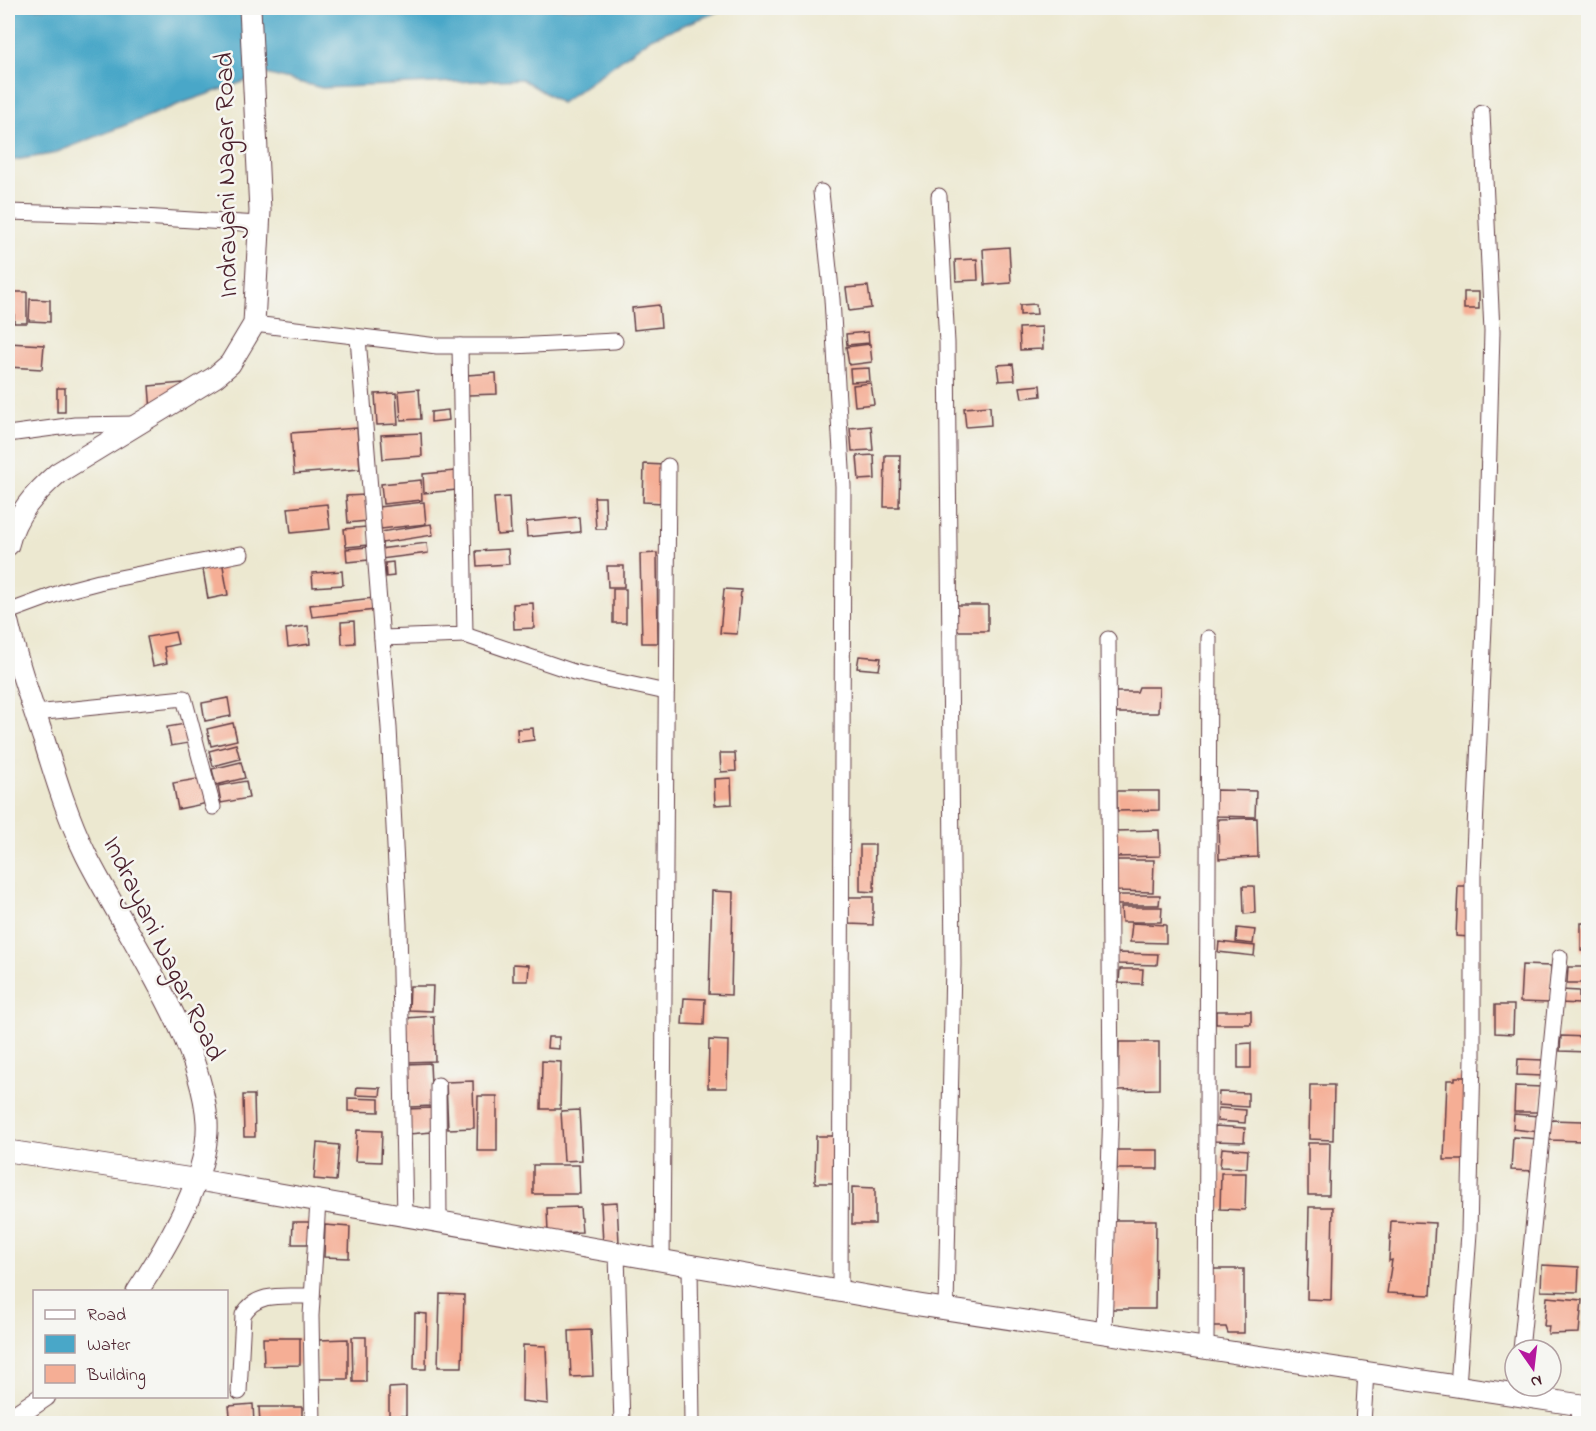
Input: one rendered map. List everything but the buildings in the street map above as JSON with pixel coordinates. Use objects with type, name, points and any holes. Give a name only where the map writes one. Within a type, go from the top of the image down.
[{"type":"main road","name":"Indrayani Nagar Road","points":[[8,545],[18,517],[39,489],[58,473],[216,377],[230,364],[255,324],[259,218],[249,8]]},
{"type":"main road","name":"Indrayani Nagar Road","points":[[8,623],[34,712],[66,807],[85,852],[180,1029],[204,1096],[207,1123],[199,1180],[138,1290]]},
{"type":"main road","points":[[8,1151],[199,1180],[662,1262],[946,1309],[1458,1386],[1503,1390]]},
{"type":"main road","points":[[8,1421],[42,1398]]},
{"type":"main road","points":[[1540,1398],[1583,1411]]},
{"type":"street","points":[[1458,1386],[1469,1233],[1473,1057],[1473,873],[1485,603],[1492,331],[1482,113]]},
{"type":"street","points":[[821,192],[833,310],[843,486],[840,1292]]},
{"type":"street","points":[[939,196],[947,343],[953,953],[946,1309]]},
{"type":"street","points":[[8,212],[259,218]]},
{"type":"street","points":[[255,324],[358,338],[460,346],[615,341]]},
{"type":"street","points":[[358,338],[382,638],[399,926],[405,1217]]},
{"type":"street","points":[[460,346],[465,635]]},
{"type":"street","points":[[8,434],[75,425],[140,424]]},
{"type":"street","points":[[662,1262],[668,466]]},
{"type":"street","points":[[8,612],[65,591],[99,582],[241,554]]},
{"type":"street","points":[[382,638],[465,635],[574,672],[666,692]]},
{"type":"street","points":[[1206,1347],[1209,638]]},
{"type":"street","points":[[1104,1332],[1111,1108],[1108,639]]},
{"type":"street","points":[[34,712],[184,698],[213,807]]},
{"type":"street","points":[[1522,1338],[1560,957]]},
{"type":"street","points":[[438,1085],[439,1223]]},
{"type":"street","points":[[313,1424],[312,1296],[318,1201]]},
{"type":"street","points":[[617,1254],[622,1424]]},
{"type":"street","points":[[690,1266],[692,1424]]},
{"type":"street","points":[[239,1392],[243,1315],[248,1306],[266,1297],[312,1296]]},
{"type":"street","points":[[1363,1424],[1366,1371]]},
{"type":"water","points":[[8,8],[727,8],[651,38],[561,103],[522,79],[322,88],[266,74],[182,103],[52,154],[8,161]]}]
